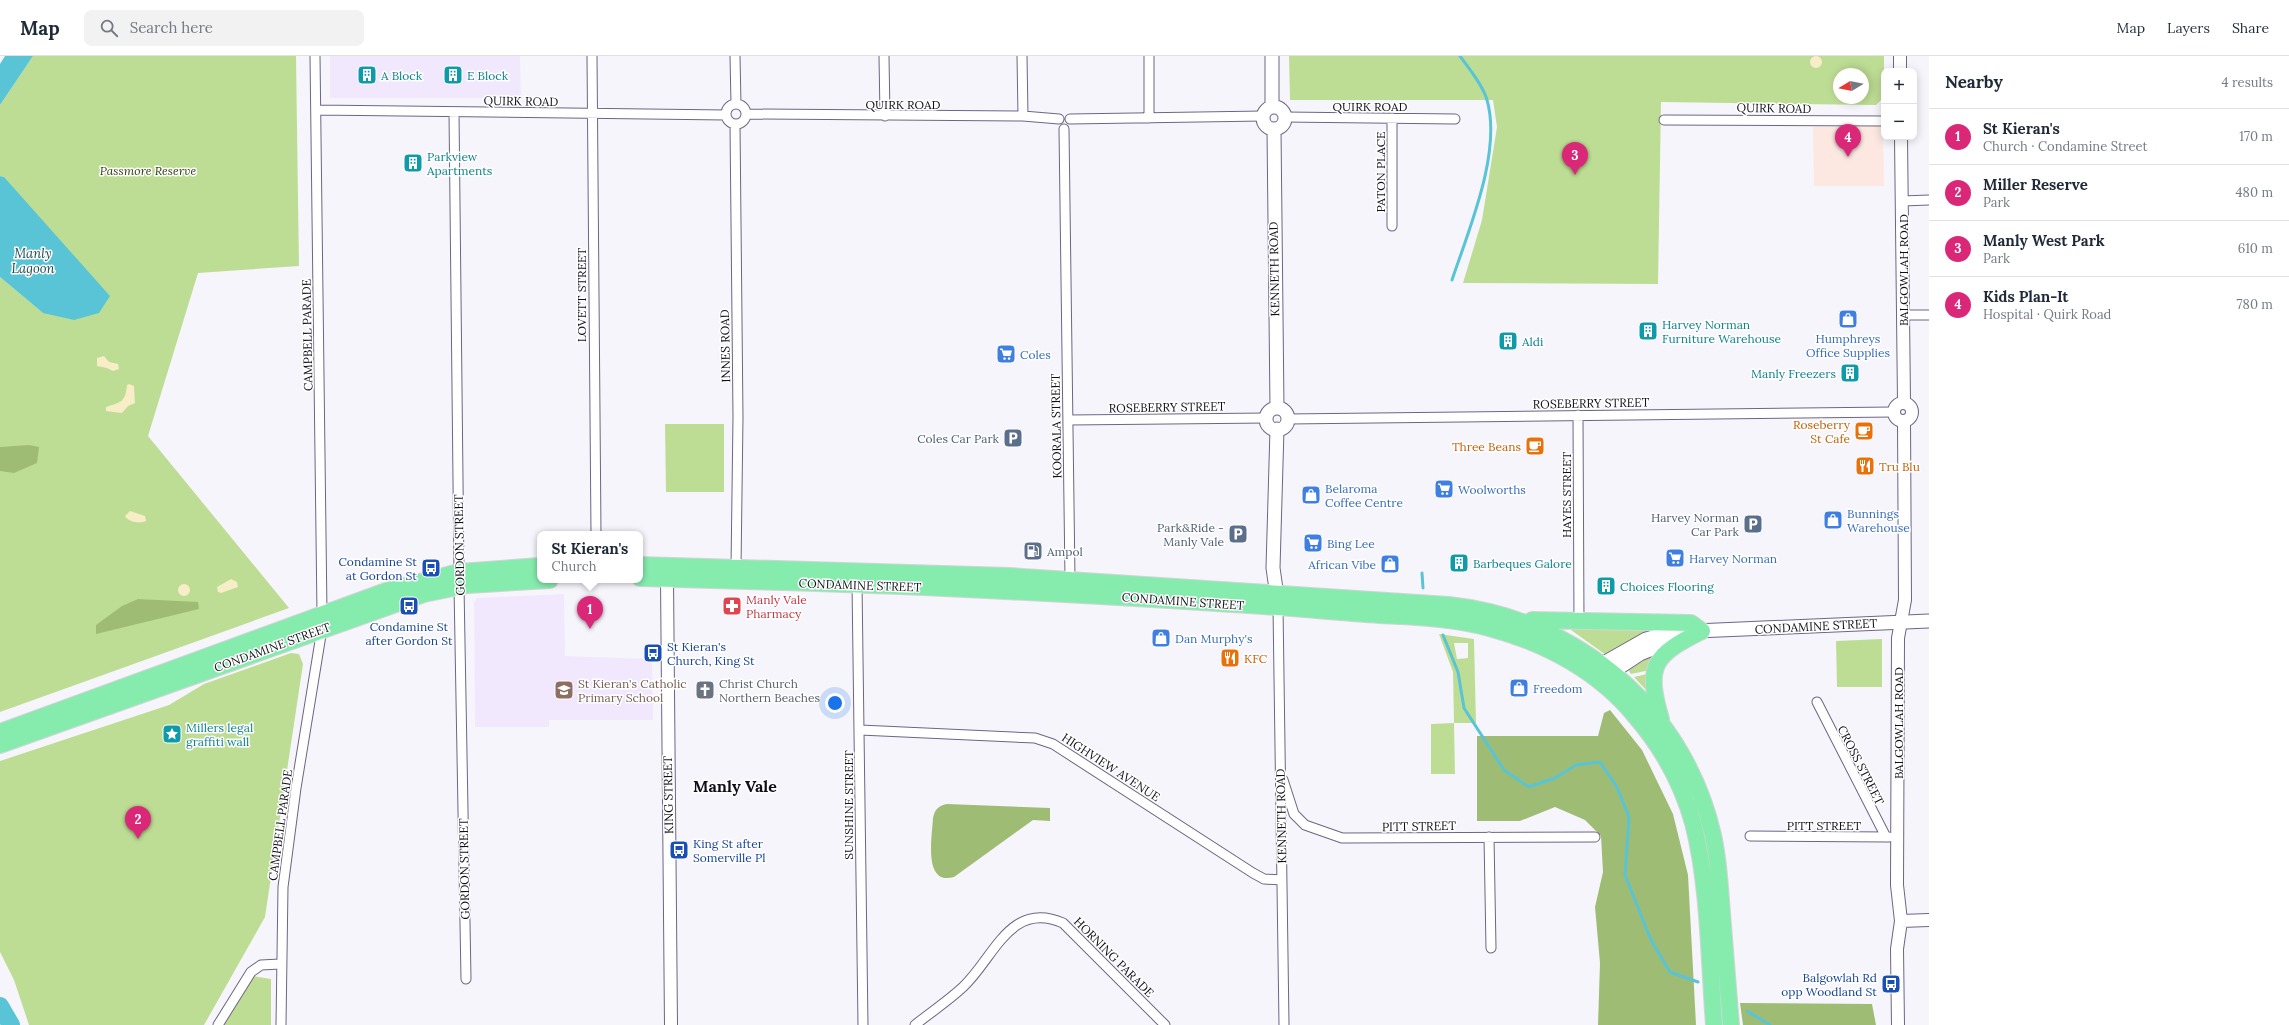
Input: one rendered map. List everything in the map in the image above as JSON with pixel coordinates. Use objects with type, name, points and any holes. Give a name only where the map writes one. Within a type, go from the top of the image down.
[{"type":"highway","name":"CONDAMINE STREET","points":[[0,745],[322,622],[386,591],[537,566]]},
{"type":"highway","name":"CONDAMINE STREET","points":[[643,566],[667,572],[857,584],[1278,600],[1413,602],[1476,608],[1520,620]]},
{"type":"highway","name":"CONDAMINE STREET","points":[[643,577],[667,572],[736,568],[1070,579],[1278,600],[1474,624],[1518,636],[1558,655],[1603,672]]},
{"type":"highway","name":"CONDAMINE STREET","points":[[459,579],[487,583],[537,581]]},
{"type":"highway","points":[[1520,620],[1691,623],[1702,631],[1674,645],[1656,667],[1653,683],[1663,725]]},
{"type":"highway","points":[[1520,620],[1562,639],[1603,672],[1638,696],[1663,725],[1682,755],[1694,778],[1713,835],[1720,880],[1731,1025]]},
{"type":"highway","name":"CONDAMINE STREET","points":[[0,732],[322,622]]},
{"type":"highway","points":[[1603,672],[1650,735],[1675,778],[1692,820],[1703,880],[1714,1025]]},
{"type":"main road","points":[[1272,56],[1272,106]]},
{"type":"main road","points":[[1272,106],[1281,109],[1285,118],[1283,125],[1274,129],[1265,124],[1262,116],[1266,109],[1272,106]]},
{"type":"main road","name":"KENNETH ROAD","points":[[1274,129],[1276,408]]},
{"type":"main road","points":[[1276,408],[1285,412],[1288,419],[1285,426],[1277,430],[1269,426],[1266,418],[1270,411],[1276,408]]},
{"type":"main road","name":"KENNETH ROAD","points":[[1277,430],[1273,568],[1278,600]]},
{"type":"main road","name":"CONDAMINE STREET","points":[[1603,672],[1676,638],[1702,631],[1929,621]]},
{"type":"street","name":"CAMPBELL PARADE","points":[[281,1025],[280,964],[283,887],[296,788],[322,622],[315,56]]},
{"type":"street","name":"LOVETT STREET","points":[[592,56],[591,114],[596,531]]},
{"type":"street","points":[[735,56],[736,104]]},
{"type":"street","points":[[884,56],[885,116]]},
{"type":"street","points":[[1022,56],[1023,116]]},
{"type":"street","points":[[1149,56],[1149,118]]},
{"type":"street","points":[[1900,56],[1900,68]]},
{"type":"street","points":[[736,104],[743,107],[746,114],[744,121],[735,124],[728,121],[726,114],[728,108],[736,104]]},
{"type":"street","name":"QUIRK ROAD","points":[[316,110],[591,114],[726,114]]},
{"type":"street","name":"GORDON STREET","points":[[454,112],[459,579],[466,979]]},
{"type":"street","name":"QUIRK ROAD","points":[[746,114],[1023,116],[1059,119]]},
{"type":"street","points":[[1070,119],[1071,125],[1064,129],[1059,125],[1059,119],[1064,116],[1070,119],[1262,116]]},
{"type":"street","name":"QUIRK ROAD","points":[[1285,118],[1454,118]]},
{"type":"street","name":"PATON PLACE","points":[[1392,118],[1392,226]]},
{"type":"street","name":"QUIRK ROAD","points":[[1664,120],[1881,122]]},
{"type":"street","name":"INNES ROAD","points":[[735,124],[738,417],[736,568]]},
{"type":"street","name":"KOORALA STREET","points":[[1064,129],[1070,579]]},
{"type":"street","name":"BALGOWLAH ROAD","points":[[1901,140],[1904,402]]},
{"type":"street","points":[[1902,201],[1929,200]]},
{"type":"street","points":[[1903,315],[1929,315]]},
{"type":"street","points":[[1904,402],[1910,405],[1912,410],[1910,418],[1904,421],[1896,418],[1894,412],[1898,404],[1904,402]]},
{"type":"street","name":"ROSEBERRY STREET","points":[[1288,419],[1894,412]]},
{"type":"street","name":"HAYES STREET","points":[[1578,415],[1579,622]]},
{"type":"street","name":"ROSEBERRY STREET","points":[[1068,420],[1266,418]]},
{"type":"street","name":"BALGOWLAH ROAD","points":[[1898,1025],[1897,949],[1901,921],[1897,885],[1898,638],[1905,600],[1904,421]]},
{"type":"street","name":"KING STREET","points":[[667,572],[671,1025]]},
{"type":"street","name":"SUNSHINE STREET","points":[[857,584],[863,1025]]},
{"type":"street","name":"KENNETH ROAD","points":[[1278,600],[1284,1025]]},
{"type":"street","name":"CROSS STREET","points":[[1817,702],[1886,837]]},
{"type":"street","name":"HIGHVIEW AVENUE","points":[[860,730],[1035,738],[1053,744],[1252,872],[1264,879],[1282,880]]},
{"type":"street","name":"PITT STREET","points":[[1280,773],[1294,814],[1305,825],[1322,833],[1342,838],[1595,837]]},
{"type":"street","name":"PITT STREET","points":[[1750,836],[1898,837]]},
{"type":"street","points":[[1489,837],[1491,948]]},
{"type":"street","name":"HORNING PARADE","points":[[915,1025],[963,986],[1008,933],[1021,923],[1041,916],[1063,923],[1165,1025]]},
{"type":"street","points":[[1901,921],[1929,920]]},
{"type":"street","points":[[218,1025],[251,972],[261,966],[280,964]]},
{"type":"shaded area","points":[[330,56],[520,56],[521,98],[330,98]]},
{"type":"shaded area","points":[[1881,126],[1881,140],[1883,140],[1884,186],[1814,186],[1813,127]]},
{"type":"shaded area","name":"St Kieran's Catholic Primary School","points":[[564,594],[565,656],[652,659],[653,720],[549,720],[549,727],[475,727],[474,602],[477,598]]},
{"type":"green space","name":"Passmore Reserve","points":[[33,56],[296,56],[299,266],[198,273],[148,436],[289,608],[0,712],[0,277],[43,313],[4,177],[0,176],[0,105]]},
{"type":"green space","points":[[1289,56],[1884,56],[1884,68],[1881,68],[1881,100],[1876,105],[1661,102],[1658,284],[1463,283],[1482,220],[1497,127],[1493,100],[1290,100]]},
{"type":"green space","points":[[665,424],[724,424],[724,492],[666,492]]},
{"type":"green space","points":[[29,445],[39,447],[37,463],[14,473],[0,471],[0,447]]},
{"type":"green space","points":[[138,599],[198,602],[199,609],[96,634],[96,625],[122,606]]},
{"type":"green space","points":[[1655,627],[1654,632],[1606,655],[1571,630],[1574,628]]},
{"type":"green space","points":[[1439,634],[1474,639],[1476,723],[1454,723],[1453,672]],"holes":[[[1454,643],[1468,643],[1468,658],[1457,659]]]},
{"type":"green space","points":[[1882,639],[1882,687],[1837,687],[1836,641]]},
{"type":"green space","points":[[291,653],[299,654],[303,664],[265,917],[204,1025],[29,1025],[14,980],[0,952],[0,761],[169,705],[204,684]]},
{"type":"green space","points":[[1655,654],[1650,670],[1631,674],[1628,670]]},
{"type":"green space","points":[[1647,674],[1647,691],[1634,677]]},
{"type":"green space","points":[[1610,710],[1642,750],[1673,814],[1688,875],[1696,1025],[1598,1025],[1600,963],[1595,907],[1603,872],[1601,836],[1585,820],[1555,807],[1520,821],[1477,821],[1477,736],[1598,736],[1604,713]]},
{"type":"green space","points":[[1454,723],[1455,774],[1431,774],[1431,724]]},
{"type":"green space","points":[[947,804],[1050,808],[1050,821],[1033,820],[954,877],[944,878],[938,874],[933,867],[931,847],[934,815],[937,808]]},
{"type":"green space","points":[[253,976],[271,979],[271,1025],[224,1025]]},
{"type":"green space","points":[[1740,1003],[1872,1004],[1876,1025],[1743,1025]]},
{"type":"sand","points":[[1816,56],[1820,58],[1822,62],[1820,66],[1816,68],[1812,66],[1810,62],[1812,58]]},
{"type":"sand","points":[[104,356],[109,362],[118,364],[119,369],[113,371],[97,366],[97,358]]},
{"type":"sand","points":[[129,384],[134,386],[135,403],[128,406],[122,413],[106,411],[106,407],[119,403],[123,399],[127,385]]},
{"type":"sand","points":[[130,511],[145,516],[146,521],[138,522],[129,520],[125,516]]},
{"type":"sand","points":[[231,579],[237,582],[238,587],[221,593],[218,592],[217,587]]},
{"type":"sand","points":[[182,584],[186,584],[190,590],[186,596],[182,596],[178,592],[178,588]]},
{"type":"water","points":[[5,56],[33,56],[0,105],[0,64]]},
{"type":"water","name":"Manly Lagoon","points":[[0,176],[4,177],[110,296],[99,313],[74,320],[43,313],[0,277]]},
{"type":"waterway","points":[[1452,280],[1482,190],[1490,143],[1490,121],[1485,94],[1460,56]]},
{"type":"waterway","points":[[1422,573],[1423,588]]},
{"type":"waterway","points":[[1443,635],[1458,672],[1464,708],[1504,770],[1529,787],[1555,778],[1576,765],[1600,762],[1617,787],[1629,817],[1625,875],[1651,940],[1670,972],[1698,982]]},
{"type":"waterway","points":[[0,1006],[11,1025]]},
{"type":"waterway","points":[[1747,1011],[1770,1025]]},
{"type":"place","name":"A Block","points":[[367,75]]},
{"type":"place","name":"E Block","points":[[453,75]]},
{"type":"place","name":"Kids Plan-It","points":[[1848,157]]},
{"type":"place","name":"Parkview Apartments","points":[[413,163]]},
{"type":"place","name":"Manly West Park","points":[[1575,175]]},
{"type":"place","name":"Humphreys Office Supplies","points":[[1848,319]]},
{"type":"place","name":"Harvey Norman Furniture Warehouse","points":[[1648,331]]},
{"type":"place","name":"Aldi","points":[[1508,341]]},
{"type":"place","name":"Coles","points":[[1006,354]]},
{"type":"place","name":"Manly Freezers","points":[[1850,373]]},
{"type":"place","name":"Roseberry St Cafe","points":[[1864,431]]},
{"type":"place","name":"Coles Car Park","points":[[1013,438]]},
{"type":"place","name":"Three Beans","points":[[1535,446]]},
{"type":"place","name":"Tru Blu","points":[[1865,466]]},
{"type":"place","name":"Woolworths","points":[[1444,489]]},
{"type":"place","name":"Belaroma Coffee Centre","points":[[1311,495]]},
{"type":"place","name":"Bunnings Warehouse","points":[[1833,520]]},
{"type":"place","name":"Harvey Norman Car Park","points":[[1753,524]]},
{"type":"place","name":"Park&Ride - Manly Vale","points":[[1238,534]]},
{"type":"place","name":"Bing Lee","points":[[1313,543]]},
{"type":"place","name":"Ampol","points":[[1033,551]]},
{"type":"place","name":"Harvey Norman","points":[[1675,558]]},
{"type":"place","name":"Barbeques Galore","points":[[1459,563]]},
{"type":"place","name":"African Vibe","points":[[1390,564]]},
{"type":"place","name":"Condamine St at Gordon St","points":[[431,568]]},
{"type":"place","name":"Choices Flooring","points":[[1606,586]]},
{"type":"place","name":"Condamine St after Gordon St","points":[[409,606]]},
{"type":"place","name":"Manly Vale Pharmacy","points":[[732,606]]},
{"type":"place","name":"St Kieran's","points":[[590,629]]},
{"type":"place","name":"Dan Murphy's","points":[[1161,638]]},
{"type":"place","name":"St Kieran's Church, King St","points":[[653,653]]},
{"type":"place","name":"KFC","points":[[1230,658]]},
{"type":"place","name":"Freedom","points":[[1519,688]]},
{"type":"place","name":"St Kieran's Catholic Primary School","points":[[564,690]]},
{"type":"place","name":"Christ Church Northern Beaches","points":[[705,690]]},
{"type":"place","name":"Millers legal graffiti wall","points":[[172,734]]},
{"type":"place","name":"Miller Reserve","points":[[138,839]]},
{"type":"place","name":"King St after Somerville Pl","points":[[679,850]]},
{"type":"place","name":"Balgowlah Rd opp Woodland St","points":[[1891,984]]},
{"type":"district","name":"Manly Vale","points":[[735,786]]}]
